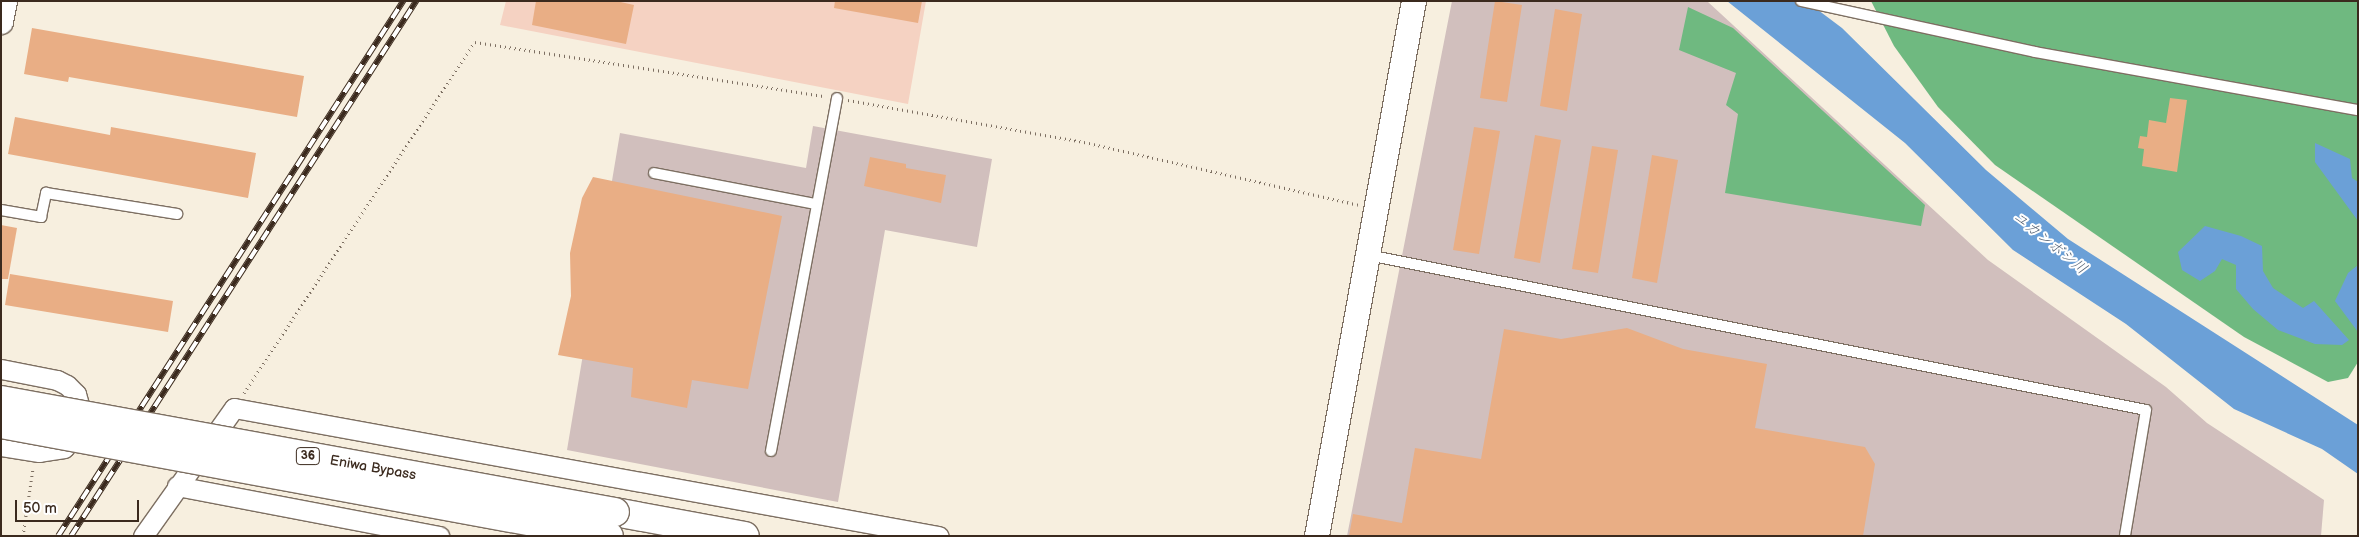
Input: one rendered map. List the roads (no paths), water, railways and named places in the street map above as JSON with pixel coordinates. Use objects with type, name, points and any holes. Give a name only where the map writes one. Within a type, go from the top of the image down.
[{"type":"highway","name":"Eniwa Bypass","points":[[1,400],[612,524]]},
{"type":"highway","name":"Eniwa Bypass","points":[[1,424],[612,524],[745,536]]},
{"type":"street","points":[[1,22],[5,1]]},
{"type":"street","points":[[1316,536],[1374,210],[1414,1]]},
{"type":"street","points":[[1,369],[57,380],[67,385],[76,394],[83,418],[77,435],[64,448],[39,452],[1,446]]},
{"type":"street","points":[[143,536],[234,408],[590,475],[938,536]]},
{"type":"street","points":[[578,536],[590,475]]},
{"type":"street","points":[[177,486],[439,536]]},
{"type":"lane","points":[[1801,1],[2035,52],[2358,110]]},
{"type":"lane","points":[[771,451],[815,204],[837,98]]},
{"type":"lane","points":[[654,173],[815,204]]},
{"type":"lane","points":[[1,210],[41,217],[46,193],[177,214]]},
{"type":"lane","points":[[1367,254],[2146,410],[2125,536]]},
{"type":"water","name":"ユカンボシ川","points":[[1727,1],[1806,1],[1842,28],[1986,170],[2068,239],[2358,425],[2358,474],[2322,449],[2234,409],[2126,324],[2013,250],[1905,143]]},
{"type":"water","points":[[2315,143],[2350,159],[2352,178],[2358,182],[2358,221],[2315,162]]},
{"type":"water","points":[[2205,226],[2241,236],[2262,246],[2263,271],[2273,288],[2303,308],[2314,301],[2349,340],[2342,345],[2315,344],[2278,330],[2253,309],[2236,289],[2236,265],[2222,259],[2215,271],[2200,281],[2182,270],[2178,252]]},
{"type":"water","points":[[2358,265],[2358,332],[2335,301],[2348,273]]},
{"type":"railway","points":[[58,536],[403,1]]},
{"type":"railway","points":[[71,536],[416,1]]}]
